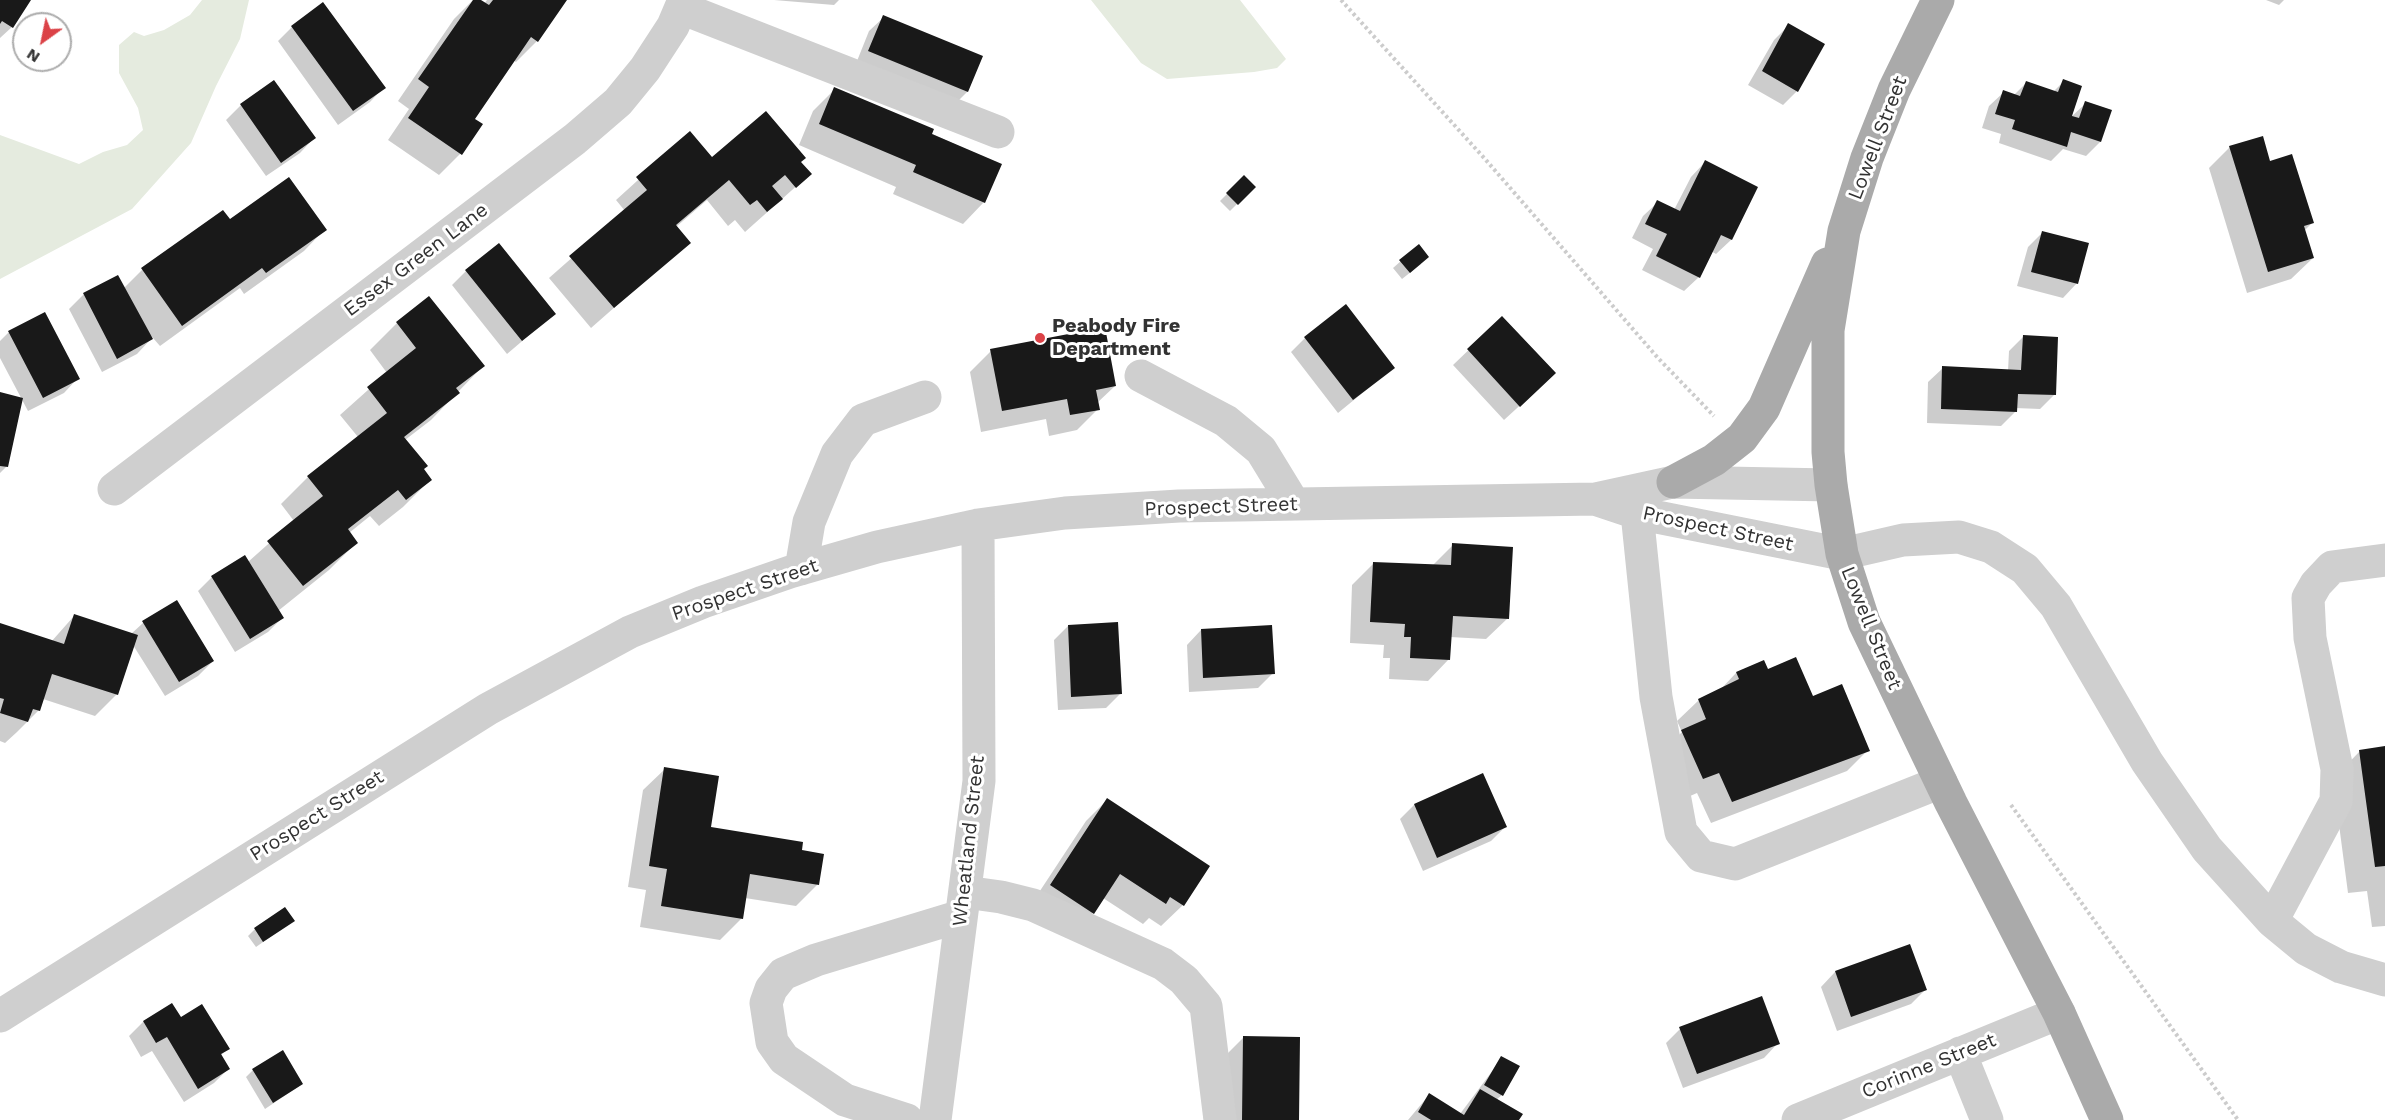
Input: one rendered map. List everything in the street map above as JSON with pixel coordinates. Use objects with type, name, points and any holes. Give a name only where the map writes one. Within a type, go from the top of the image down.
[{"type":"main road","name":"Lowell Street","points":[[1938,0],[1894,90],[1867,158],[1844,231],[1828,330],[1828,452],[1831,485],[1842,554],[1864,622],[1941,782],[2059,1013],[2107,1120]]},
{"type":"main road","points":[[1673,482],[1714,460],[1742,438],[1764,408],[1817,285],[1844,231]]},
{"type":"street","points":[[682,4],[998,132]]},
{"type":"street","name":"Essex Green Lane","points":[[114,489],[575,139],[618,102],[645,69],[682,4]]},
{"type":"street","points":[[1141,376],[1226,421],[1261,450],[1294,504]]},
{"type":"street","points":[[801,569],[809,522],[837,454],[863,420],[925,397]]},
{"type":"street","name":"Prospect Street","points":[[0,1016],[488,709],[563,666],[630,632],[703,602],[801,569],[877,547],[978,525],[1099,511],[1179,506],[1595,499],[1673,482],[1831,485]]},
{"type":"street","name":"Prospect Street","points":[[1595,499],[1637,513],[1842,554]]},
{"type":"street","points":[[1637,513],[1656,697],[1681,832],[1701,856],[1735,864],[1941,782]]},
{"type":"street","name":"Wheatland Street","points":[[935,1120],[979,781],[978,525]]},
{"type":"street","points":[[1842,554],[1903,540],[1959,537],[1991,547],[2025,569],[2056,606],[2147,762],[2207,849],[2272,921],[2306,949],[2341,967],[2385,980]]},
{"type":"street","points":[[2272,921],[2336,801],[2337,769],[2310,638],[2308,598],[2316,584],[2332,567],[2385,560]]},
{"type":"street","points":[[907,1120],[845,1100],[784,1059],[772,1042],[766,1003],[771,989],[783,974],[816,960],[963,904],[1001,897],[1033,905],[1163,964],[1184,980],[1206,1006],[1220,1120]]},
{"type":"street","name":"Corinne Street","points":[[1798,1120],[2059,1013]]},
{"type":"street","points":[[1960,1053],[1987,1120]]},
{"type":"path","points":[[1341,0],[1485,159],[1658,358],[1716,418]]},
{"type":"path","points":[[2011,805],[2238,1120]]},
{"type":"shaded area","points":[[202,0],[249,0],[240,39],[191,143],[132,209],[0,279],[0,135],[79,164],[103,152],[127,145],[143,130],[138,108],[119,73],[119,45],[134,32],[144,36],[164,30],[190,15]]},
{"type":"shaded area","points":[[1091,0],[1240,0],[1286,59],[1277,68],[1254,72],[1167,79],[1141,63]]},
{"type":"building","points":[[0,0],[31,0],[23,12],[12,12],[12,27],[2,21],[0,24]]},
{"type":"building","points":[[473,0],[481,0],[489,5],[493,0],[567,0],[538,42],[531,37],[475,119],[483,124],[462,155],[408,118],[429,87],[418,79]]},
{"type":"building","points":[[323,2],[386,88],[353,111],[291,26]]},
{"type":"building","points":[[883,15],[983,56],[968,92],[868,51]]},
{"type":"building","points":[[1788,23],[1825,44],[1798,92],[1762,71]]},
{"type":"building","points":[[2063,79],[2082,86],[2072,116],[2079,118],[2085,101],[2112,110],[2101,142],[2071,132],[2067,147],[2012,129],[2015,120],[1995,114],[2003,90],[2020,96],[2026,81],[2058,92]]},
{"type":"building","points":[[274,80],[316,138],[281,163],[240,104]]},
{"type":"building","points":[[834,87],[934,129],[932,134],[1002,164],[985,203],[913,172],[916,165],[819,124]]},
{"type":"building","points":[[766,111],[806,158],[801,162],[812,174],[796,188],[785,175],[772,186],[783,199],[767,212],[757,200],[750,205],[729,180],[676,225],[691,243],[614,308],[569,256],[647,190],[636,177],[690,131],[712,157]]},
{"type":"building","points":[[2263,136],[2270,161],[2292,154],[2314,223],[2304,226],[2314,258],[2268,272],[2229,146]]},
{"type":"building","points":[[1705,160],[1758,187],[1732,240],[1721,235],[1700,278],[1656,256],[1667,234],[1645,224],[1657,200],[1680,211]]},
{"type":"building","points":[[1244,175],[1256,187],[1238,205],[1226,193]]},
{"type":"building","points":[[289,177],[327,230],[266,273],[262,268],[182,326],[141,268],[223,210],[230,219]]},
{"type":"building","points":[[2042,231],[2089,243],[2078,284],[2031,272]]},
{"type":"building","points":[[499,243],[556,314],[522,341],[465,270]]},
{"type":"building","points":[[1419,244],[1429,257],[1410,273],[1399,260]]},
{"type":"building","points":[[118,275],[153,339],[117,359],[83,293]]},
{"type":"building","points":[[429,296],[485,366],[456,388],[460,393],[404,437],[428,466],[424,469],[432,480],[406,500],[398,490],[348,529],[358,543],[303,586],[267,541],[323,496],[307,476],[387,413],[367,387],[416,348],[396,322]]},
{"type":"building","points":[[1346,304],[1395,368],[1353,400],[1304,337]]},
{"type":"building","points":[[45,312],[80,379],[43,398],[8,331]]},
{"type":"building","points":[[1502,316],[1556,373],[1520,407],[1467,349]]},
{"type":"building","points":[[1105,327],[1116,386],[1096,390],[1100,410],[1070,415],[1067,399],[1002,411],[990,349]]},
{"type":"building","points":[[2023,335],[2058,337],[2056,395],[2018,394],[2017,412],[1941,409],[1942,366],[2021,370]]},
{"type":"building","points":[[0,392],[23,398],[8,467],[0,466]]},
{"type":"building","points":[[1452,543],[1513,547],[1509,619],[1453,616],[1450,660],[1410,658],[1411,637],[1404,637],[1405,624],[1370,622],[1373,562],[1451,565]]},
{"type":"building","points":[[245,555],[284,618],[250,639],[211,576]]},
{"type":"building","points":[[177,600],[214,661],[179,682],[142,621]]},
{"type":"building","points":[[74,614],[138,635],[118,695],[52,674],[40,711],[33,709],[28,722],[0,713],[4,699],[0,698],[0,623],[64,644]]},
{"type":"building","points":[[1118,622],[1122,694],[1071,697],[1068,625]]},
{"type":"building","points":[[1272,625],[1275,674],[1203,678],[1201,629]]},
{"type":"building","points":[[1796,657],[1813,696],[1842,684],[1870,751],[1732,802],[1719,773],[1703,779],[1681,730],[1706,719],[1698,699],[1739,679],[1736,672],[1764,660],[1768,669]]},
{"type":"building","points":[[2385,746],[2385,866],[2375,867],[2359,750]]},
{"type":"building","points":[[664,767],[719,776],[711,827],[803,842],[802,850],[824,854],[819,885],[750,874],[743,919],[661,906],[667,869],[649,866]]},
{"type":"building","points":[[1483,773],[1507,827],[1437,858],[1414,804]]},
{"type":"building","points":[[1107,798],[1210,866],[1184,906],[1170,897],[1166,904],[1120,874],[1094,914],[1050,885]]},
{"type":"building","points":[[285,907],[295,921],[263,942],[254,928]]},
{"type":"building","points":[[1910,944],[1927,990],[1851,1017],[1835,971]]},
{"type":"building","points":[[1762,996],[1780,1044],[1697,1074],[1679,1027]]},
{"type":"building","points":[[172,1003],[181,1017],[202,1004],[230,1049],[221,1054],[230,1069],[198,1089],[167,1037],[156,1043],[143,1021]]},
{"type":"building","points":[[1243,1036],[1300,1037],[1299,1120],[1242,1120]]},
{"type":"building","points":[[283,1050],[303,1084],[273,1103],[252,1069]]},
{"type":"building","points":[[1501,1056],[1520,1066],[1503,1096],[1484,1085]]},
{"type":"building","points":[[1480,1089],[1523,1114],[1519,1120],[1431,1120],[1418,1112],[1429,1093],[1464,1115]]},
{"type":"place","name":"Peabody Fire Department","points":[[1040,338]]}]
